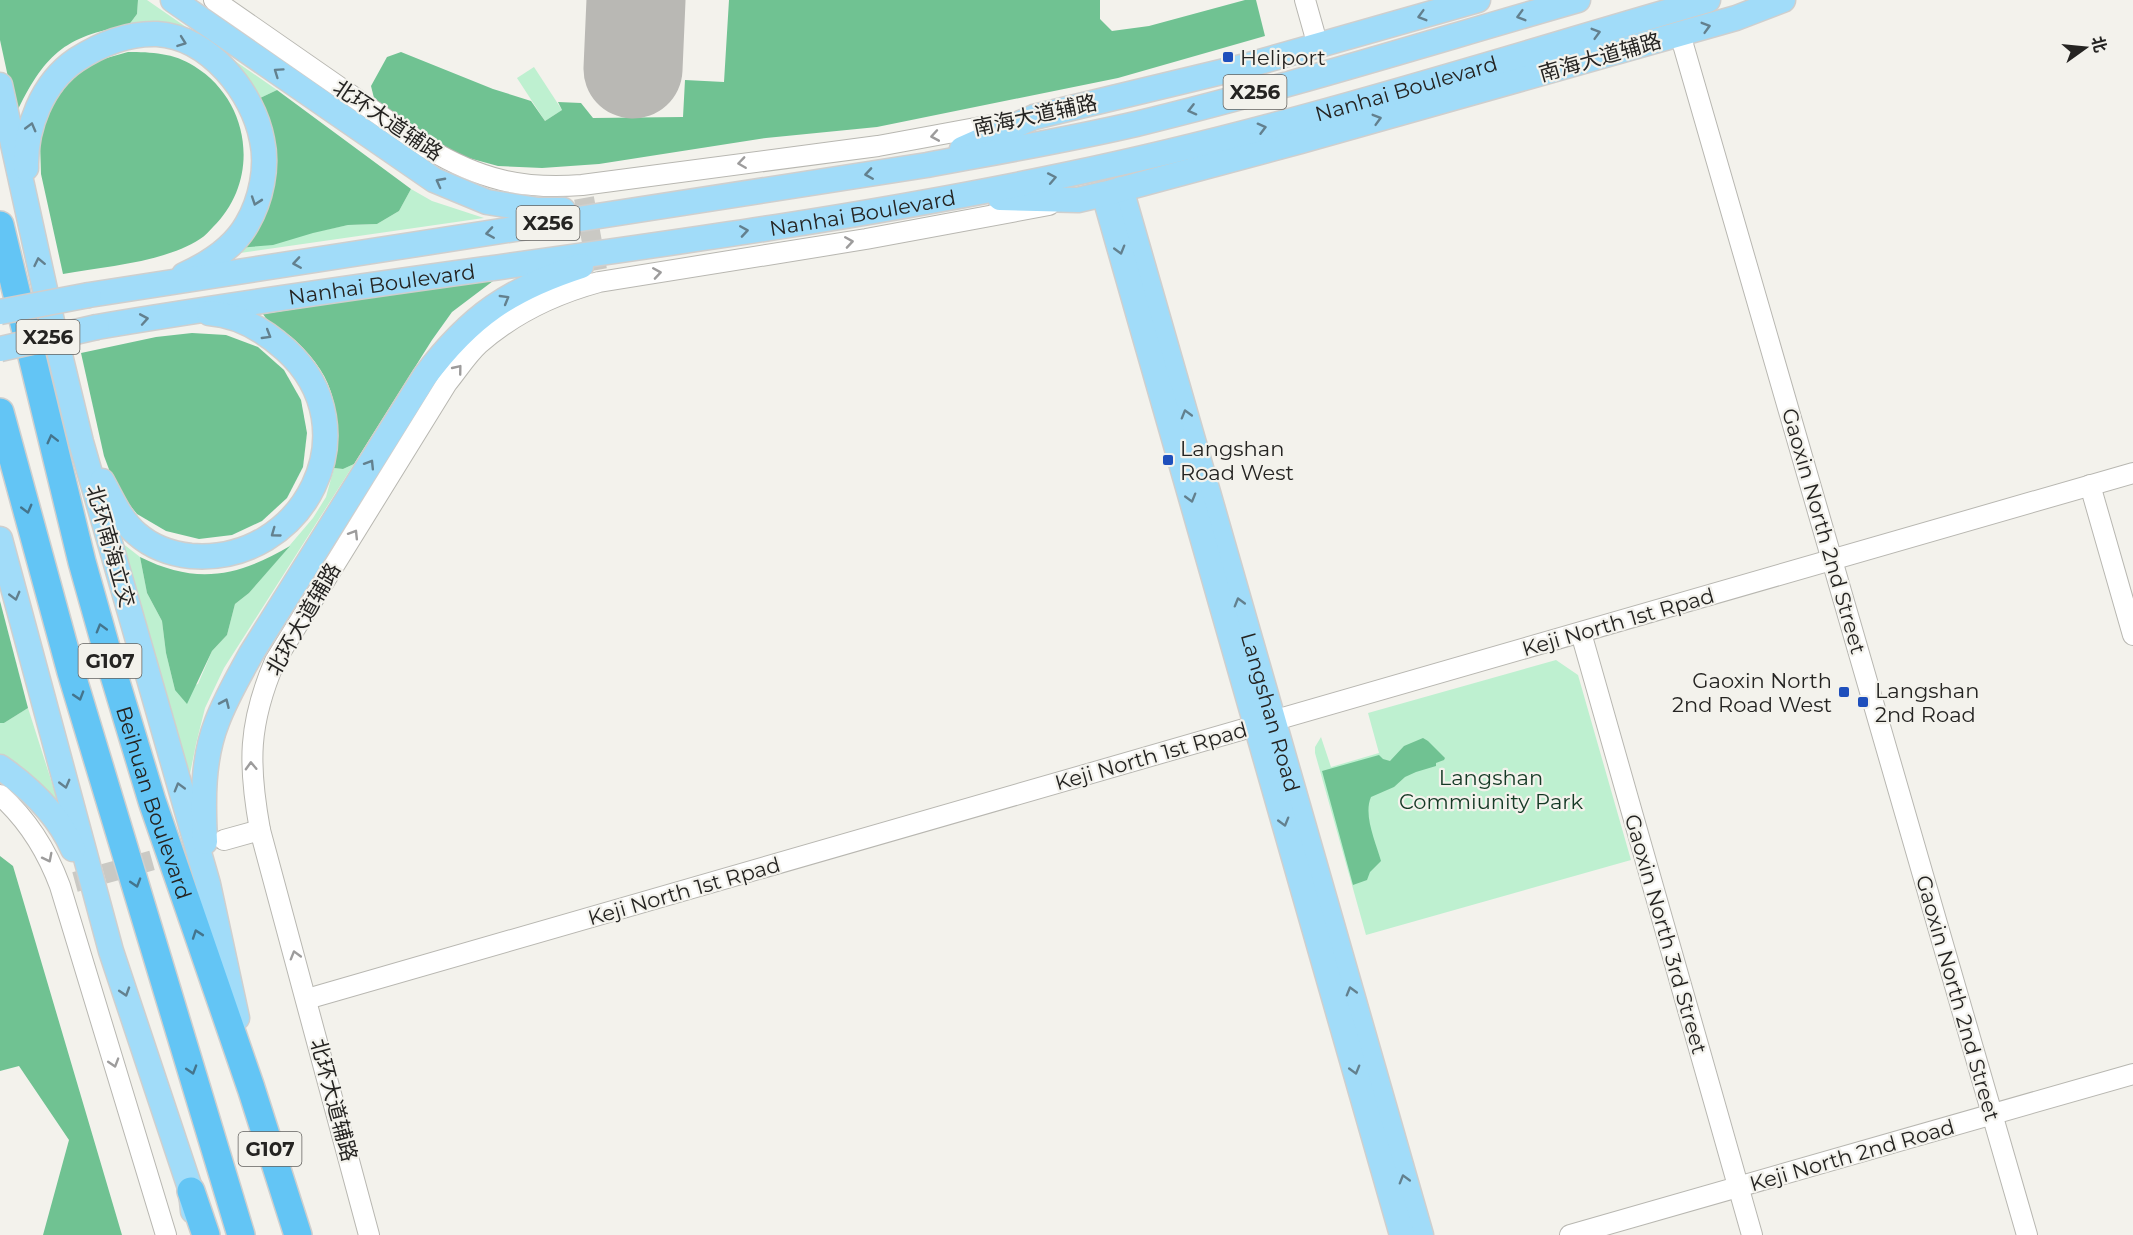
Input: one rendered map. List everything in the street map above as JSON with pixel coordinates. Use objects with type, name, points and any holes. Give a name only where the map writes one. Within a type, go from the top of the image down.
[{"type":"highway","name":"Beihuan Boulevard","points":[[0,225],[82,562],[113,672],[152,801],[251,1088],[298,1235]]},
{"type":"highway","name":"Beihuan Boulevard","points":[[0,412],[71,672],[241,1235]]},
{"type":"highway","points":[[191,1191],[206,1235]]},
{"type":"main road","points":[[173,0],[434,180],[462,193],[487,202],[538,210],[661,206]]},
{"type":"main road","name":"南海大道辅路","points":[[1034,117],[1230,70],[1478,0]]},
{"type":"main road","name":"Nanhai Boulevard","points":[[0,312],[168,282],[927,165],[1061,140],[1180,113],[1578,0]]},
{"type":"main road","name":"Nanhai Boulevard","points":[[0,349],[97,327],[192,311],[686,240],[953,197],[1071,174],[1358,102],[1708,0]]},
{"type":"main road","name":"南海大道辅路","points":[[1078,200],[1301,141],[1680,34],[1736,18],[1783,0]]},
{"type":"main road","points":[[27,206],[25,153],[32,123],[44,94],[67,66],[96,47],[123,38],[157,34],[184,41],[212,57],[235,80],[252,110],[262,140],[264,170],[258,200],[246,225],[223,252],[198,268],[168,282]]},
{"type":"main road","points":[[0,85],[27,206]]},
{"type":"main road","points":[[1301,141],[1358,102]]},
{"type":"main road","points":[[927,165],[1034,117]]},
{"type":"main road","name":"Langshan Road","points":[[1112,191],[1265,723],[1420,1235]]},
{"type":"main road","points":[[953,197],[1078,200]]},
{"type":"main road","name":"北环南海立交","points":[[27,206],[81,442],[208,884]]},
{"type":"main road","points":[[251,1088],[208,884],[204,783],[216,723],[228,696],[250,654],[419,386],[438,358],[468,325],[493,306],[531,286],[585,265],[686,240]]},
{"type":"main road","points":[[81,442],[122,517],[136,534],[154,546],[180,555],[202,557],[230,554],[255,546],[277,532],[298,513],[313,489],[323,462],[327,436],[322,406],[312,381],[295,358],[273,338],[244,322],[220,314],[192,311]]},
{"type":"main road","points":[[0,539],[111,951]]},
{"type":"main road","name":"Langshan Road","points":[[1265,723],[1402,1235]]},
{"type":"main road","points":[[0,766],[38,798],[58,820],[72,846],[111,951],[191,1191],[195,1235]]},
{"type":"main road","points":[[290,1210],[304,1235]]},
{"type":"street","name":"北环大道辅路","points":[[214,0],[427,148],[455,164],[490,177],[522,185],[583,191]]},
{"type":"street","points":[[1305,0],[1318,46]]},
{"type":"street","name":"Gaoxin North 2nd Street","points":[[1680,34],[2027,1235]]},
{"type":"street","name":"南海大道辅路","points":[[583,191],[878,146],[1034,117]]},
{"type":"street","name":"北环大道辅路","points":[[369,1235],[260,830],[253,791],[251,756],[255,723],[263,690],[275,662],[447,383],[478,345],[508,321],[545,300],[598,276],[866,239],[1078,200]]},
{"type":"street","name":"Keji North 1st Rpad","points":[[307,999],[2133,473]]},
{"type":"street","points":[[2090,485],[2133,635]]},
{"type":"street","name":"Gaoxin North 3rd Street","points":[[1581,633],[1752,1235]]},
{"type":"street","points":[[0,795],[23,819],[68,884],[166,1235]]},
{"type":"street","points":[[224,840],[260,830]]},
{"type":"street","name":"Keji North 2nd Road","points":[[1570,1235],[2133,1074]]},
{"type":"green space","points":[[0,0],[138,0],[137,14],[128,26],[87,36],[58,52],[46,63],[16,114],[0,40]]},
{"type":"green space","points":[[138,0],[147,0],[277,90],[258,99],[238,71],[128,26],[137,14]]},
{"type":"green space","points":[[729,0],[1100,0],[1100,19],[1112,31],[1149,26],[1245,0],[1256,0],[1265,36],[1118,78],[877,127],[766,138],[599,164],[542,168],[498,166],[465,157],[441,147],[374,98],[371,86],[387,57],[401,52],[493,89],[531,101],[545,121],[562,110],[558,102],[581,103],[593,118],[683,117],[685,80],[724,82]]},
{"type":"green space","points":[[128,52],[154,53],[178,58],[194,66],[213,81],[228,99],[238,120],[243,142],[243,165],[238,187],[228,208],[213,227],[202,238],[185,247],[133,263],[63,274],[41,174],[40,141],[49,108],[69,81],[96,61]]},
{"type":"green space","points":[[534,67],[562,110],[545,121],[517,78]]},
{"type":"green space","points":[[277,90],[411,189],[399,211],[377,224],[348,225],[273,245],[237,248],[247,237],[258,99]]},
{"type":"green space","points":[[411,189],[432,201],[484,218],[226,255],[237,248],[348,225],[377,224],[399,211]]},
{"type":"green space","points":[[497,278],[452,312],[354,464],[343,469],[334,468],[336,414],[328,384],[309,355],[295,340],[263,314]]},
{"type":"green space","points":[[192,333],[226,335],[258,347],[284,370],[301,400],[307,433],[303,467],[287,498],[262,521],[232,535],[199,539],[166,531],[137,514],[116,488],[104,456],[81,353],[156,337]]},
{"type":"green space","points":[[354,464],[224,668],[205,708],[187,789],[117,539],[140,557],[147,593],[162,621],[166,653],[175,690],[198,684],[212,651],[227,635],[235,604],[249,593],[313,518],[326,497],[334,468],[343,469]]},
{"type":"green space","points":[[290,546],[249,593],[235,604],[227,635],[212,651],[187,704],[175,690],[166,653],[162,621],[147,593],[140,557],[160,566],[180,571],[216,574],[252,565]]},
{"type":"green space","points":[[0,601],[28,708],[4,723],[0,723]]},
{"type":"green space","name":"Langshan Commiunity Park","points":[[1556,660],[1578,675],[1631,860],[1366,935],[1315,753],[1315,747],[1321,737],[1331,767],[1379,753],[1368,713]]},
{"type":"green space","points":[[28,708],[60,808],[34,778],[0,754],[0,723],[4,723]]},
{"type":"green space","points":[[1423,738],[1445,758],[1436,763],[1436,766],[1405,777],[1394,787],[1371,797],[1369,820],[1381,861],[1370,872],[1367,880],[1353,885],[1322,771],[1379,755],[1390,761],[1404,746]]},
{"type":"green space","points":[[0,856],[13,866],[122,1235],[43,1235],[69,1140],[19,1066],[0,1071]]},
{"type":"runway","points":[[633,69],[636,0]]},
{"type":"tunnel","points":[[584,198],[597,270]]},
{"type":"tunnel","points":[[75,882],[211,844]]},
{"type":"place","name":"Heliport","points":[[1228,57]]},
{"type":"place","name":"Langshan Road West","points":[[1168,460]]},
{"type":"place","name":"Gaoxin North 2nd Road West","points":[[1844,692]]},
{"type":"place","name":"Langshan 2nd Road","points":[[1863,702]]}]
